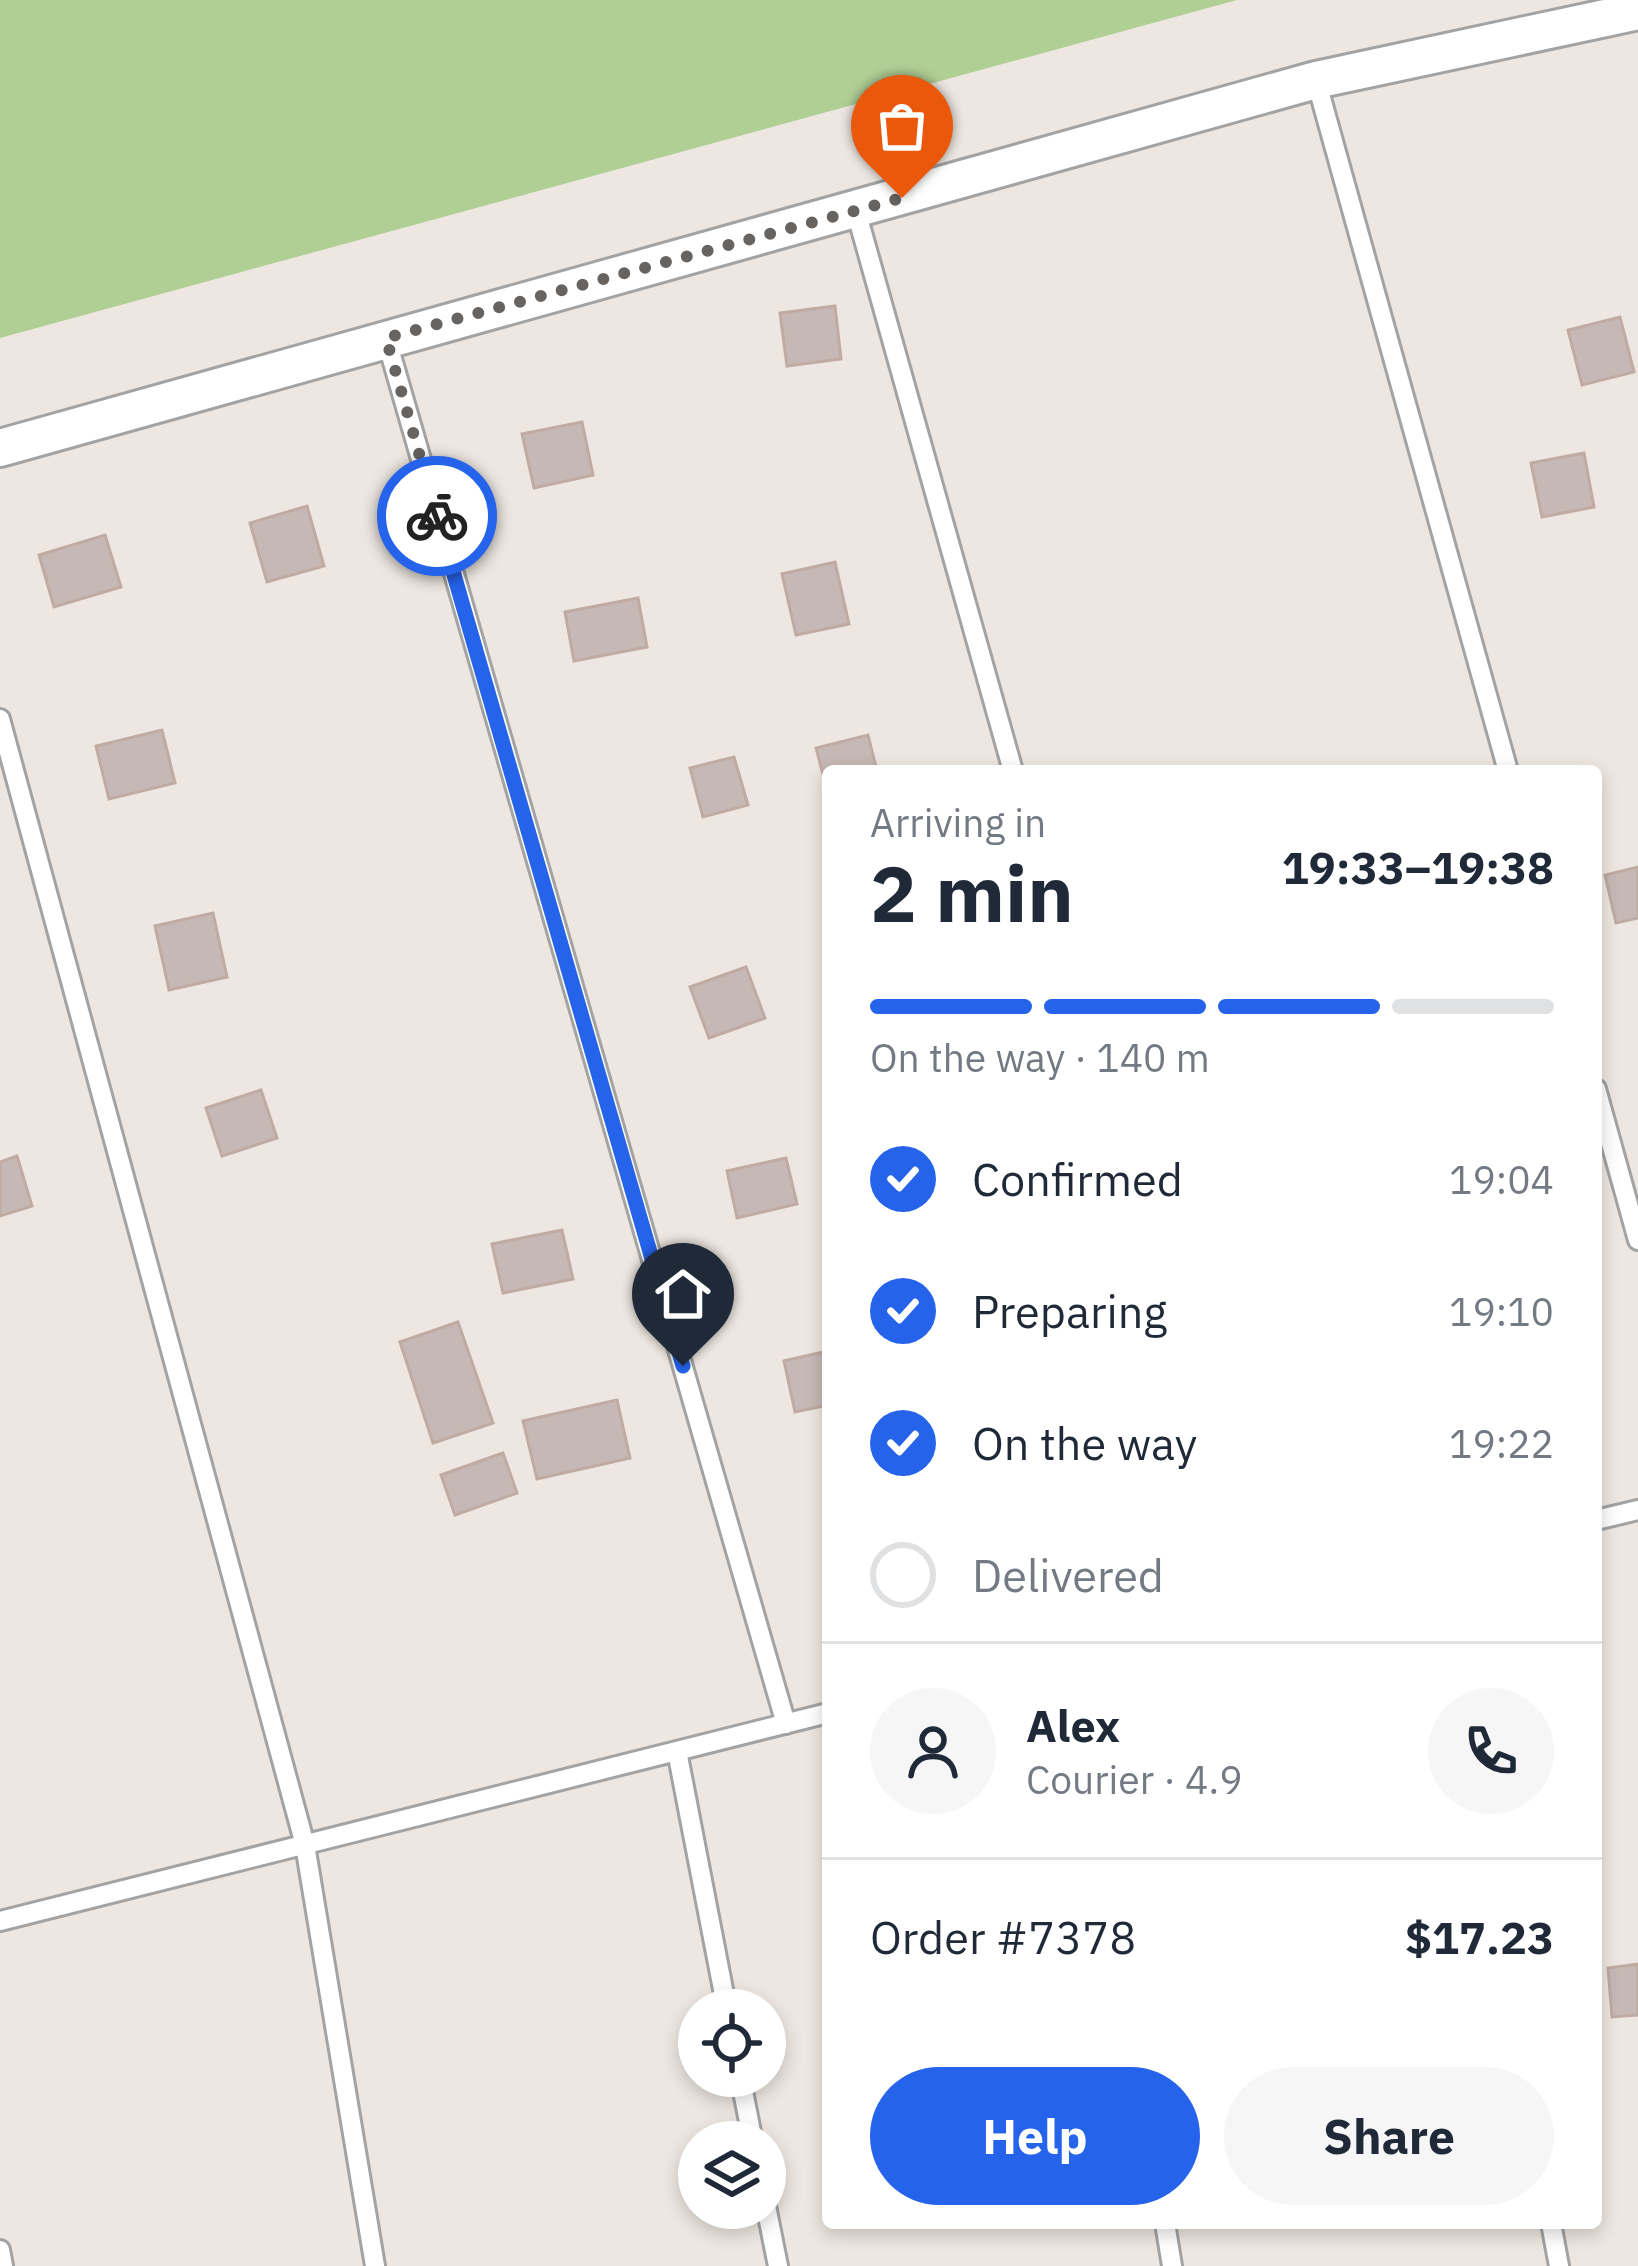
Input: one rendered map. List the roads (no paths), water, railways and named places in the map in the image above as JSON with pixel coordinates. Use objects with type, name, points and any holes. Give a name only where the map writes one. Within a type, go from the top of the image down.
[{"type":"street","points":[[0,448],[1316,80],[1638,11]]},
{"type":"lane","points":[[1316,80],[1506,765]]},
{"type":"lane","points":[[856,211],[1011,765]]},
{"type":"lane","points":[[386,338],[786,1724]]},
{"type":"lane","points":[[0,718],[305,1845],[375,2266]]},
{"type":"lane","points":[[1602,1111],[1638,1240]]},
{"type":"lane","points":[[1602,1519],[1638,1510]]},
{"type":"lane","points":[[0,1921],[822,1715]]},
{"type":"lane","points":[[677,1751],[724,1989]]},
{"type":"lane","points":[[771,2229],[778,2266]]},
{"type":"lane","points":[[1166,2229],[1172,2266]]},
{"type":"lane","points":[[1552,2229],[1559,2266]]},
{"type":"lane","points":[[0,2249],[3,2266]]}]
